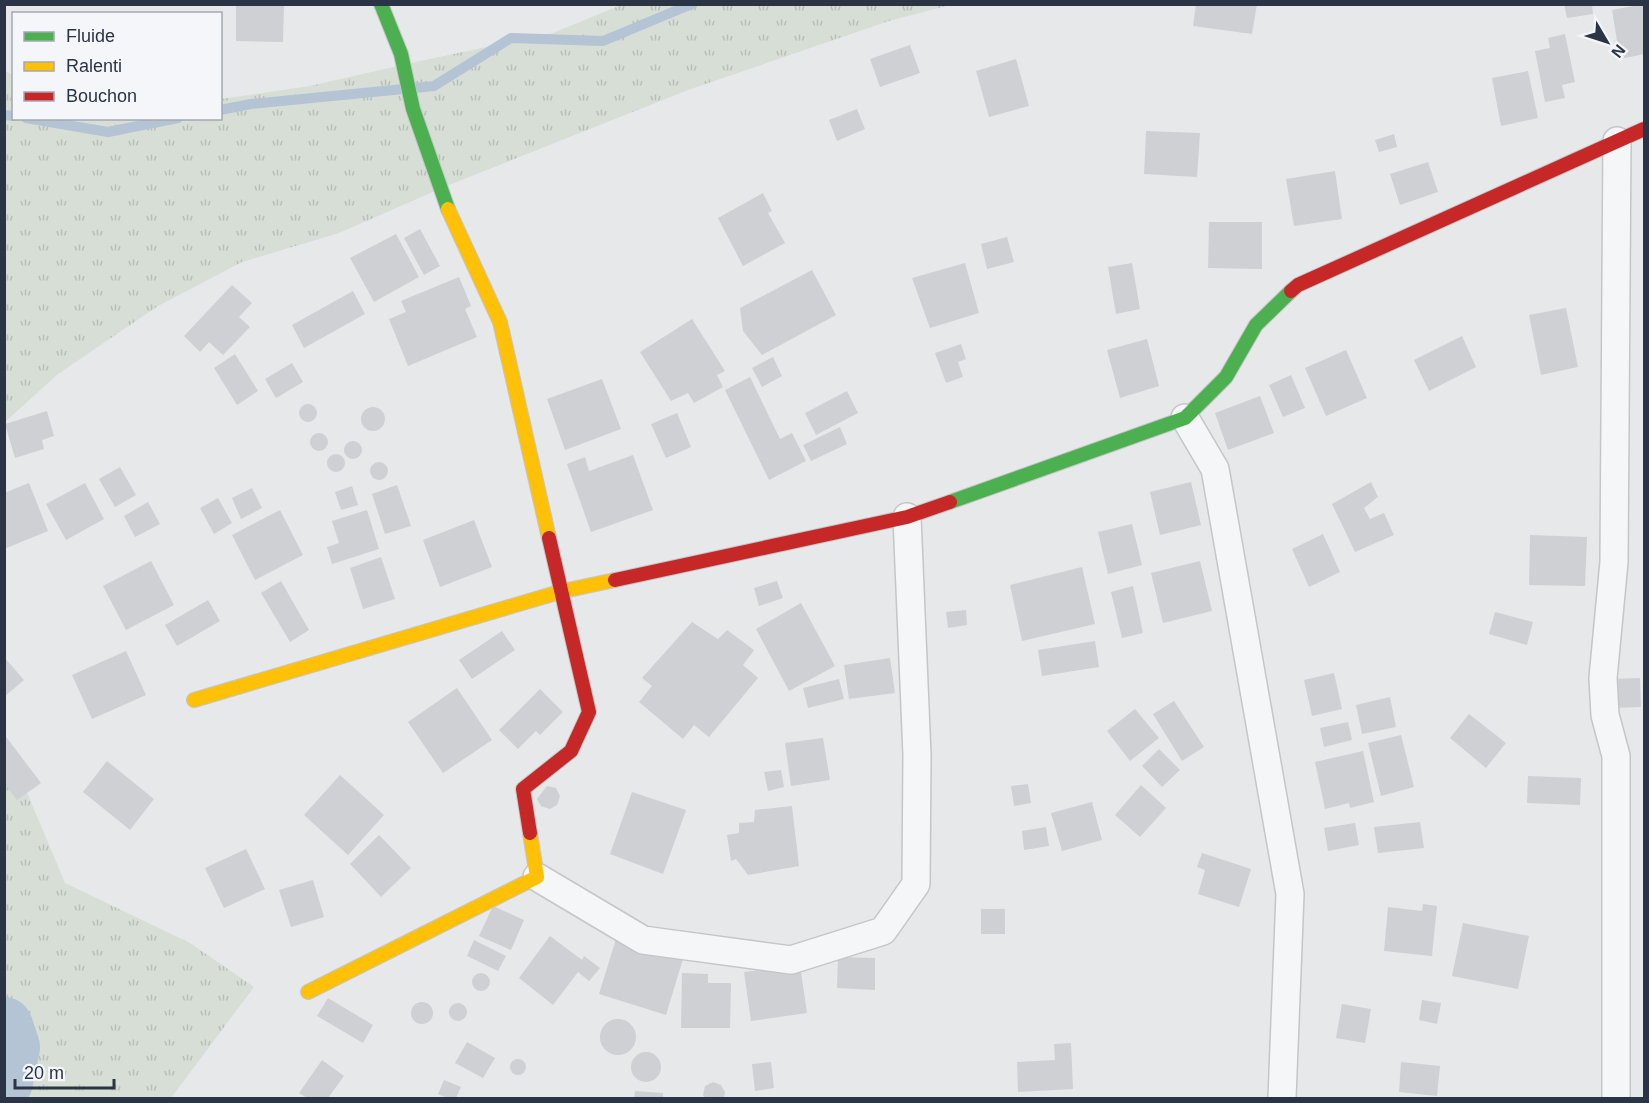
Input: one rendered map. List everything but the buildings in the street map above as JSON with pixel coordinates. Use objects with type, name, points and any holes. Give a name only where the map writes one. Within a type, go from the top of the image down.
[{"type":"street","points":[[381,4],[401,54],[413,109],[453,222],[500,322],[589,712],[571,751],[523,789],[537,877]]},
{"type":"street","points":[[194,700],[563,591],[907,516],[1185,418],[1226,377],[1256,325],[1298,285],[1644,129]]},
{"type":"street","points":[[1616,1098],[1616,756],[1605,715],[1602,678],[1614,562],[1617,141]]},
{"type":"street","points":[[1185,418],[1215,469],[1290,894],[1282,1098]]},
{"type":"street","points":[[537,877],[643,940],[791,960],[882,931],[916,884],[917,755],[907,516]]},
{"type":"street","points":[[308,992],[537,877]]},
{"type":"green space","points":[[621,5],[950,5],[889,21],[688,90],[444,187],[339,233],[242,262],[158,306],[58,374],[5,422],[4,70],[12,74],[12,120],[222,120],[222,99],[310,86],[553,33]]},
{"type":"green space","points":[[4,738],[65,883],[190,943],[254,987],[171,1098],[5,1098]]},
{"type":"waterway","points":[[222,110],[251,104],[434,86],[511,38],[603,41],[692,4]]},
{"type":"waterway","points":[[4,115],[12,116]]},
{"type":"waterway","points":[[38,120],[108,132],[168,120]]},
{"type":"waterway","points":[[4,1026],[11,1047],[4,1082]]},
{"type":"traffic: fast","points":[[381,4],[401,54],[413,109],[448,209]]},
{"type":"traffic: fast","points":[[950,502],[1185,418],[1226,377],[1256,325],[1291,291]]},
{"type":"traffic: slow","points":[[448,209],[500,322],[549,538]]},
{"type":"traffic: slow","points":[[194,700],[563,591],[615,580]]},
{"type":"traffic: slow","points":[[308,992],[537,877],[530,833]]},
{"type":"traffic: jam","points":[[1291,291],[1298,285],[1644,129]]},
{"type":"traffic: jam","points":[[615,580],[907,517],[950,502]]},
{"type":"traffic: jam","points":[[530,833],[523,789],[571,751],[589,712],[549,538]]}]
